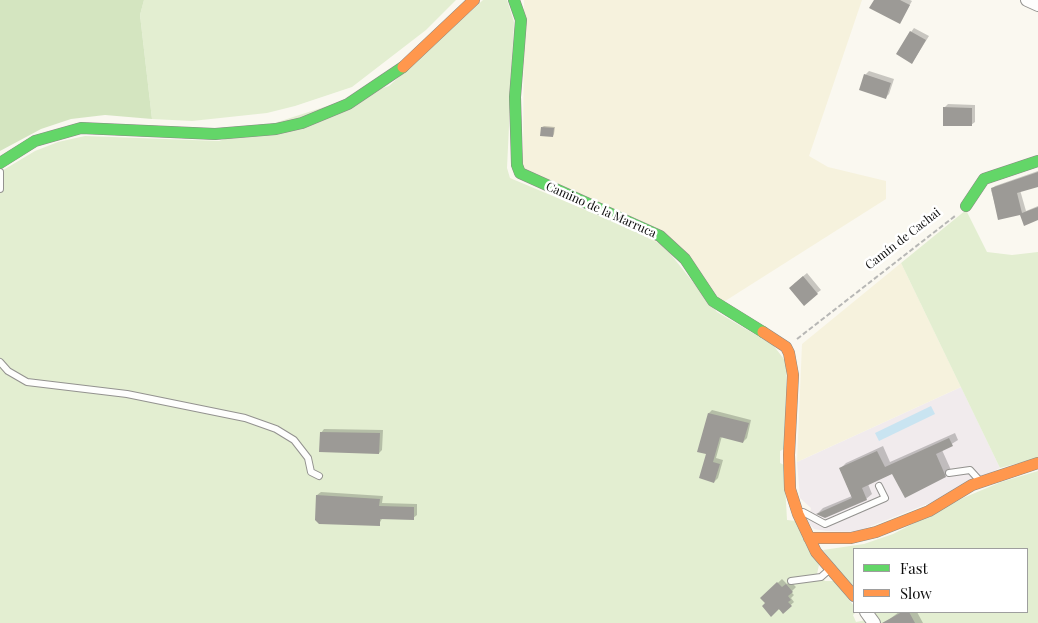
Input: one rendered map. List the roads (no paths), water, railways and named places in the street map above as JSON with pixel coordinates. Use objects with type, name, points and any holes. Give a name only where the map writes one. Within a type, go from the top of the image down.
[{"type":"street","points":[[0,163],[35,141],[80,128],[215,134],[276,129],[302,123],[348,104],[367,93],[403,67],[474,0]]},
{"type":"street","name":"Camino de la Marruca","points":[[514,0],[520,9],[522,20],[515,97],[517,165],[520,173],[660,236],[685,259],[713,301],[786,347],[793,375],[788,455],[790,489],[798,514]]},
{"type":"street","points":[[1026,0],[1038,5]]},
{"type":"street","points":[[966,206],[984,179],[1038,161]]},
{"type":"street","points":[[809,538],[851,538],[869,534],[929,511],[981,482],[1038,464]]},
{"type":"street","points":[[798,514],[816,552],[853,595]]},
{"type":"lane","points":[[0,172],[0,189]]},
{"type":"lane","points":[[0,362],[8,370],[27,382],[127,394],[245,418],[276,429],[294,440],[308,458],[311,472],[319,476]]},
{"type":"lane","points":[[949,473],[970,470],[981,482]]},
{"type":"lane","points":[[798,514],[803,512],[825,524],[885,498],[879,486]]},
{"type":"lane","points":[[791,580],[821,577],[831,569]]},
{"type":"water","points":[[931,406],[935,414],[879,441],[875,433]]}]
